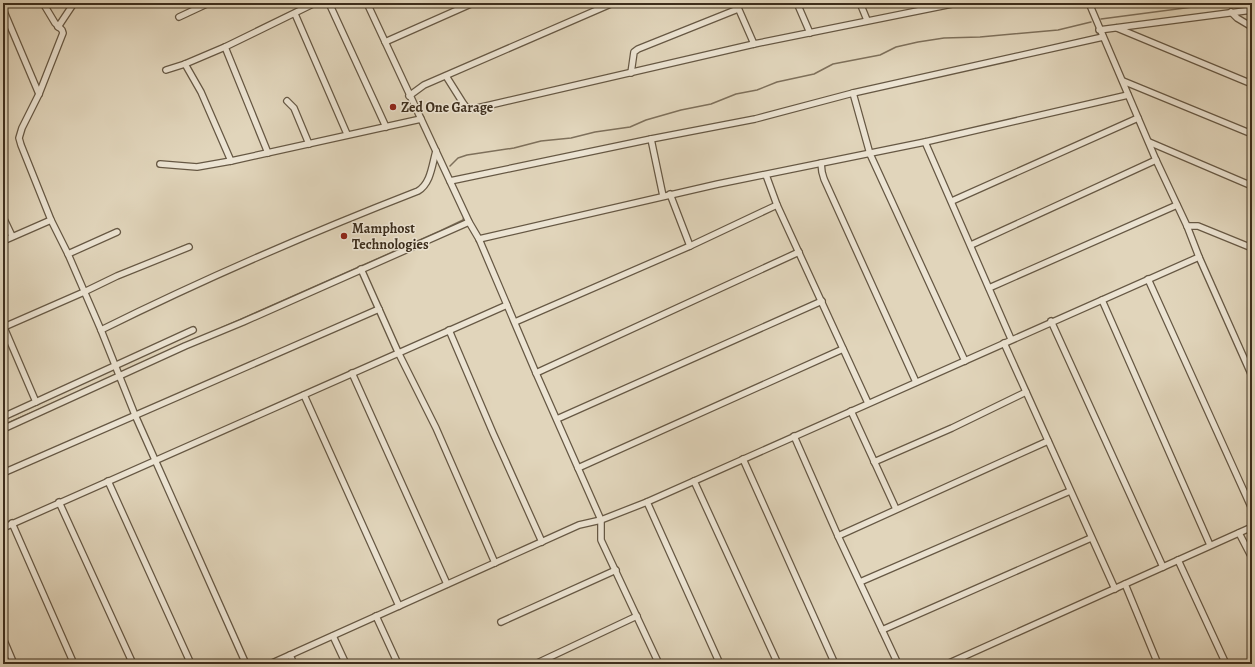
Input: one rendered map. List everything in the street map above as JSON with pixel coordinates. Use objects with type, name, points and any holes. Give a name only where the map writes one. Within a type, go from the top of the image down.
[{"type":"street","points":[[43,3],[50,16],[63,33],[39,94],[22,128],[19,138],[21,145],[51,220],[68,254],[101,330],[135,415],[246,664]]},
{"type":"street","points":[[58,27],[74,3]]},
{"type":"street","points":[[178,17],[209,3]]},
{"type":"street","points":[[166,70],[185,64],[225,47],[315,3]]},
{"type":"street","points":[[329,3],[386,127]]},
{"type":"street","points":[[367,3],[469,222],[479,238],[536,373],[601,520],[601,540],[659,664]]},
{"type":"street","points":[[384,42],[473,3]]},
{"type":"street","points":[[409,96],[424,86],[613,3]]},
{"type":"street","points":[[736,3],[754,44]]},
{"type":"street","points":[[797,3],[810,33]]},
{"type":"street","points":[[860,3],[868,20]]},
{"type":"street","points":[[918,3],[921,10]]},
{"type":"street","points":[[446,76],[466,107],[473,109],[631,74],[754,44],[957,3]]},
{"type":"street","points":[[1089,3],[1099,30],[1123,81],[1156,160],[1251,371]]},
{"type":"street","points":[[3,9],[39,94]]},
{"type":"street","points":[[631,74],[634,52],[638,49],[738,9]]},
{"type":"street","points":[[1099,30],[1252,10]]},
{"type":"street","points":[[1231,12],[1237,18],[1252,27]]},
{"type":"street","points":[[295,14],[347,134]]},
{"type":"street","points":[[1129,26],[1132,34]]},
{"type":"street","points":[[1117,28],[1252,84]]},
{"type":"street","points":[[450,181],[755,119],[853,93],[1103,37]]},
{"type":"street","points":[[225,47],[268,153]]},
{"type":"street","points":[[185,64],[200,92],[231,161]]},
{"type":"street","points":[[1123,81],[1252,134]]},
{"type":"street","points":[[853,93],[870,154],[965,360]]},
{"type":"street","points":[[479,238],[670,194],[925,142],[1128,95]]},
{"type":"street","points":[[287,101],[294,108],[309,144]]},
{"type":"street","points":[[952,201],[1138,118]]},
{"type":"street","points":[[160,164],[196,167],[231,161],[347,134],[421,119]]},
{"type":"street","points":[[651,139],[663,196]]},
{"type":"street","points":[[925,142],[1012,339]]},
{"type":"street","points":[[1149,142],[1252,186]]},
{"type":"street","points":[[101,330],[184,289],[354,216],[424,188],[427,183],[436,151]]},
{"type":"street","points":[[971,245],[1156,160]]},
{"type":"street","points":[[821,163],[824,179],[916,382]]},
{"type":"street","points":[[766,175],[777,205],[798,252],[868,403]]},
{"type":"street","points":[[670,194],[690,246]]},
{"type":"street","points":[[515,322],[690,246],[777,205]]},
{"type":"street","points":[[989,288],[1177,205]]},
{"type":"street","points":[[3,217],[12,236]]},
{"type":"street","points":[[3,241],[51,220]]},
{"type":"street","points":[[3,429],[469,222]]},
{"type":"street","points":[[1187,226],[1198,226],[1252,248]]},
{"type":"street","points":[[68,254],[117,232]]},
{"type":"street","points":[[36,402],[4,326],[84,292],[117,276],[189,247]]},
{"type":"street","points":[[536,373],[798,252]]},
{"type":"street","points":[[270,664],[579,525],[601,520],[647,502],[1199,257]]},
{"type":"street","points":[[361,269],[398,352],[436,428],[495,562]]},
{"type":"street","points":[[1148,279],[1252,509]]},
{"type":"street","points":[[1102,300],[1210,545]]},
{"type":"street","points":[[557,419],[822,301]]},
{"type":"street","points":[[3,528],[507,305]]},
{"type":"street","points":[[3,473],[379,309]]},
{"type":"street","points":[[1052,321],[1163,567]]},
{"type":"street","points":[[3,417],[193,330]]},
{"type":"street","points":[[449,330],[542,542]]},
{"type":"street","points":[[1004,343],[1115,589]]},
{"type":"street","points":[[578,468],[843,349]]},
{"type":"street","points":[[352,373],[447,584]]},
{"type":"street","points":[[874,462],[952,428],[1026,392]]},
{"type":"street","points":[[304,395],[399,606]]},
{"type":"street","points":[[851,411],[896,509]]},
{"type":"street","points":[[794,436],[838,536],[898,664]]},
{"type":"street","points":[[838,536],[1048,441]]},
{"type":"street","points":[[743,459],[835,664]]},
{"type":"street","points":[[108,481],[191,664]]},
{"type":"street","points":[[694,481],[778,664]]},
{"type":"street","points":[[860,582],[1070,491]]},
{"type":"street","points":[[59,502],[133,664]]},
{"type":"street","points":[[647,502],[720,664]]},
{"type":"street","points":[[12,523],[74,664]]},
{"type":"street","points":[[947,664],[1252,527]]},
{"type":"street","points":[[1239,533],[1252,558]]},
{"type":"street","points":[[882,630],[1092,538]]},
{"type":"street","points":[[1178,560],[1226,664]]},
{"type":"street","points":[[502,622],[616,570]]},
{"type":"street","points":[[1125,584],[1158,664]]},
{"type":"street","points":[[376,616],[398,664]]},
{"type":"street","points":[[535,664],[637,616]]},
{"type":"street","points":[[333,636],[346,664]]},
{"type":"street","points":[[3,638],[14,664]]},
{"type":"street","points":[[290,655],[294,664]]},
{"type":"waterway","points":[[1101,19],[1223,3]]},
{"type":"waterway","points":[[450,166],[458,158],[467,155],[514,148],[541,141],[571,138],[595,132],[630,127],[646,120],[681,110],[711,104],[736,94],[757,90],[777,82],[814,74],[833,64],[880,55],[896,47],[918,42],[944,38],[980,37],[1058,30],[1091,22]]},
{"type":"waterway","points":[[221,328],[440,231],[463,220],[464,216]]},
{"type":"waterway","points":[[3,425],[54,403]]},
{"type":"place","name":"Zed One Garage","points":[[393,107]]},
{"type":"place","name":"Mamphost Technologies","points":[[344,236]]}]
